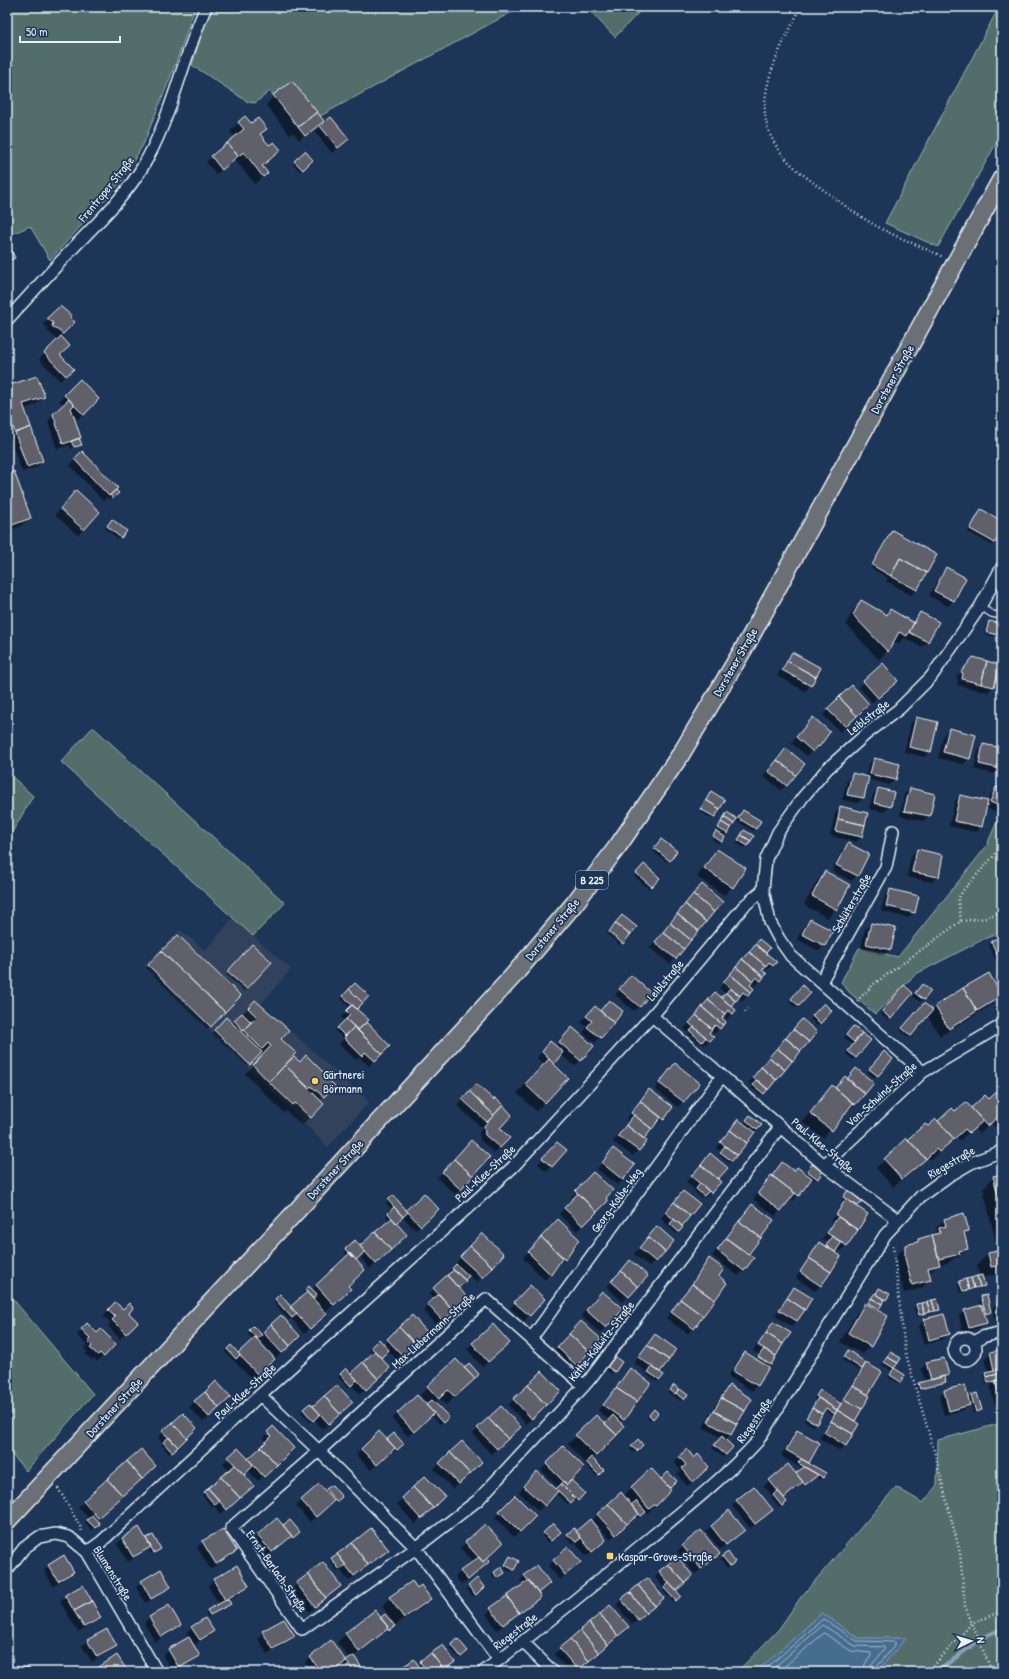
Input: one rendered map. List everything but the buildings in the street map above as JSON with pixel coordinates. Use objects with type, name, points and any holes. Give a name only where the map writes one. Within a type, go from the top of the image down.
[{"type":"main road","name":"Dorstener Straße","points":[[7,1521],[513,976],[574,904],[618,846],[681,754],[747,643],[1002,178]]},
{"type":"street","name":"Frentroper Straße","points":[[7,320],[102,217],[142,168],[155,144],[169,109],[206,7]]},
{"type":"street","name":"Leiblstraße","points":[[923,1072],[791,956],[779,940],[770,922],[763,890],[766,859],[778,832],[804,796],[827,769],[865,735],[899,709],[931,677],[980,607],[1002,567]]},
{"type":"street","name":"Schlüterstraße","points":[[821,982],[886,867],[893,831]]},
{"type":"street","name":"Leiblstraße","points":[[652,1016],[744,906],[763,890]]},
{"type":"street","name":"Paul-Klee-Straße","points":[[86,1552],[101,1542],[260,1395],[513,1167],[652,1016],[764,1111],[824,1165],[898,1220]]},
{"type":"street","name":"Von-Schwind-Straße","points":[[824,1165],[923,1072],[1002,1025]]},
{"type":"street","name":"Georg-Kolbe-Weg","points":[[531,1339],[722,1076]]},
{"type":"street","name":"Käthe-Kollwitz-Straße","points":[[416,1548],[478,1500],[584,1386],[780,1127]]},
{"type":"street","name":"Riegestraße","points":[[483,1672],[523,1642],[719,1481],[757,1442],[885,1235],[921,1196],[948,1177],[972,1163],[1002,1151]]},
{"type":"street","name":"Max-Liebermann-Straße","points":[[319,1451],[486,1299],[584,1386]]},
{"type":"street","points":[[974,1343],[982,1337],[1002,1332]]},
{"type":"street","points":[[260,1395],[319,1451],[416,1548],[499,1660]]},
{"type":"street","name":"Ernst-Barlach-Straße","points":[[319,1451],[231,1528],[302,1629],[416,1548]]},
{"type":"street","name":"Blumenstraße","points":[[7,1570],[24,1548],[39,1537],[56,1534],[69,1537],[86,1552],[157,1672]]},
{"type":"street","points":[[523,1642],[553,1672]]},
{"type":"lane","points":[[980,607],[992,614],[1002,616]]},
{"type":"path","points":[[801,7],[777,57],[769,78],[764,104],[768,128],[781,154],[793,167],[849,209],[882,229],[956,262]]},
{"type":"path","points":[[961,920],[958,899],[964,889],[1002,847]]},
{"type":"path","points":[[849,1007],[874,984],[961,920],[986,918],[1002,911]]},
{"type":"path","points":[[885,1235],[892,1240],[905,1351],[934,1451],[960,1553],[965,1606],[992,1672]]},
{"type":"path","points":[[50,1474],[81,1528],[86,1552]]},
{"type":"path","points":[[928,1672],[972,1623],[1002,1611]]},
{"type":"shaded area","points":[[233,918],[291,969],[261,1004],[369,1102],[328,1147],[144,965],[180,930],[205,950]]},
{"type":"green space","points":[[7,7],[195,7],[176,63],[143,145],[120,183],[50,260],[30,226],[12,234],[7,225]]},
{"type":"green space","points":[[214,7],[521,7],[320,116],[292,81],[273,95],[270,91],[255,103],[248,102],[192,65],[205,23]]},
{"type":"green space","points":[[586,7],[644,7],[615,37]]},
{"type":"green space","points":[[999,7],[1002,7],[1002,133],[938,247],[885,223]]},
{"type":"green space","points":[[93,727],[285,903],[253,936],[61,762]]},
{"type":"green space","points":[[7,772],[33,796],[7,841]]},
{"type":"green space","points":[[1002,810],[1002,932],[984,939],[916,974],[875,1014],[849,992],[841,982],[859,948],[898,957],[986,847]]},
{"type":"green space","points":[[7,1292],[93,1394],[26,1471],[7,1449]]},
{"type":"green space","points":[[1002,1423],[1002,1672],[737,1672],[779,1629],[801,1597],[896,1487],[923,1503],[937,1485],[938,1440]]},
{"type":"water","points":[[822,1613],[858,1638],[906,1638],[877,1672],[756,1672]]},
{"type":"waterway","points":[[939,1672],[942,1668],[985,1636],[1002,1629]]},
{"type":"place","name":"Gärtnerei Börmann","points":[[315,1081]]},
{"type":"place","name":"Kaspar-Grove-Straße","points":[[610,1556]]}]
